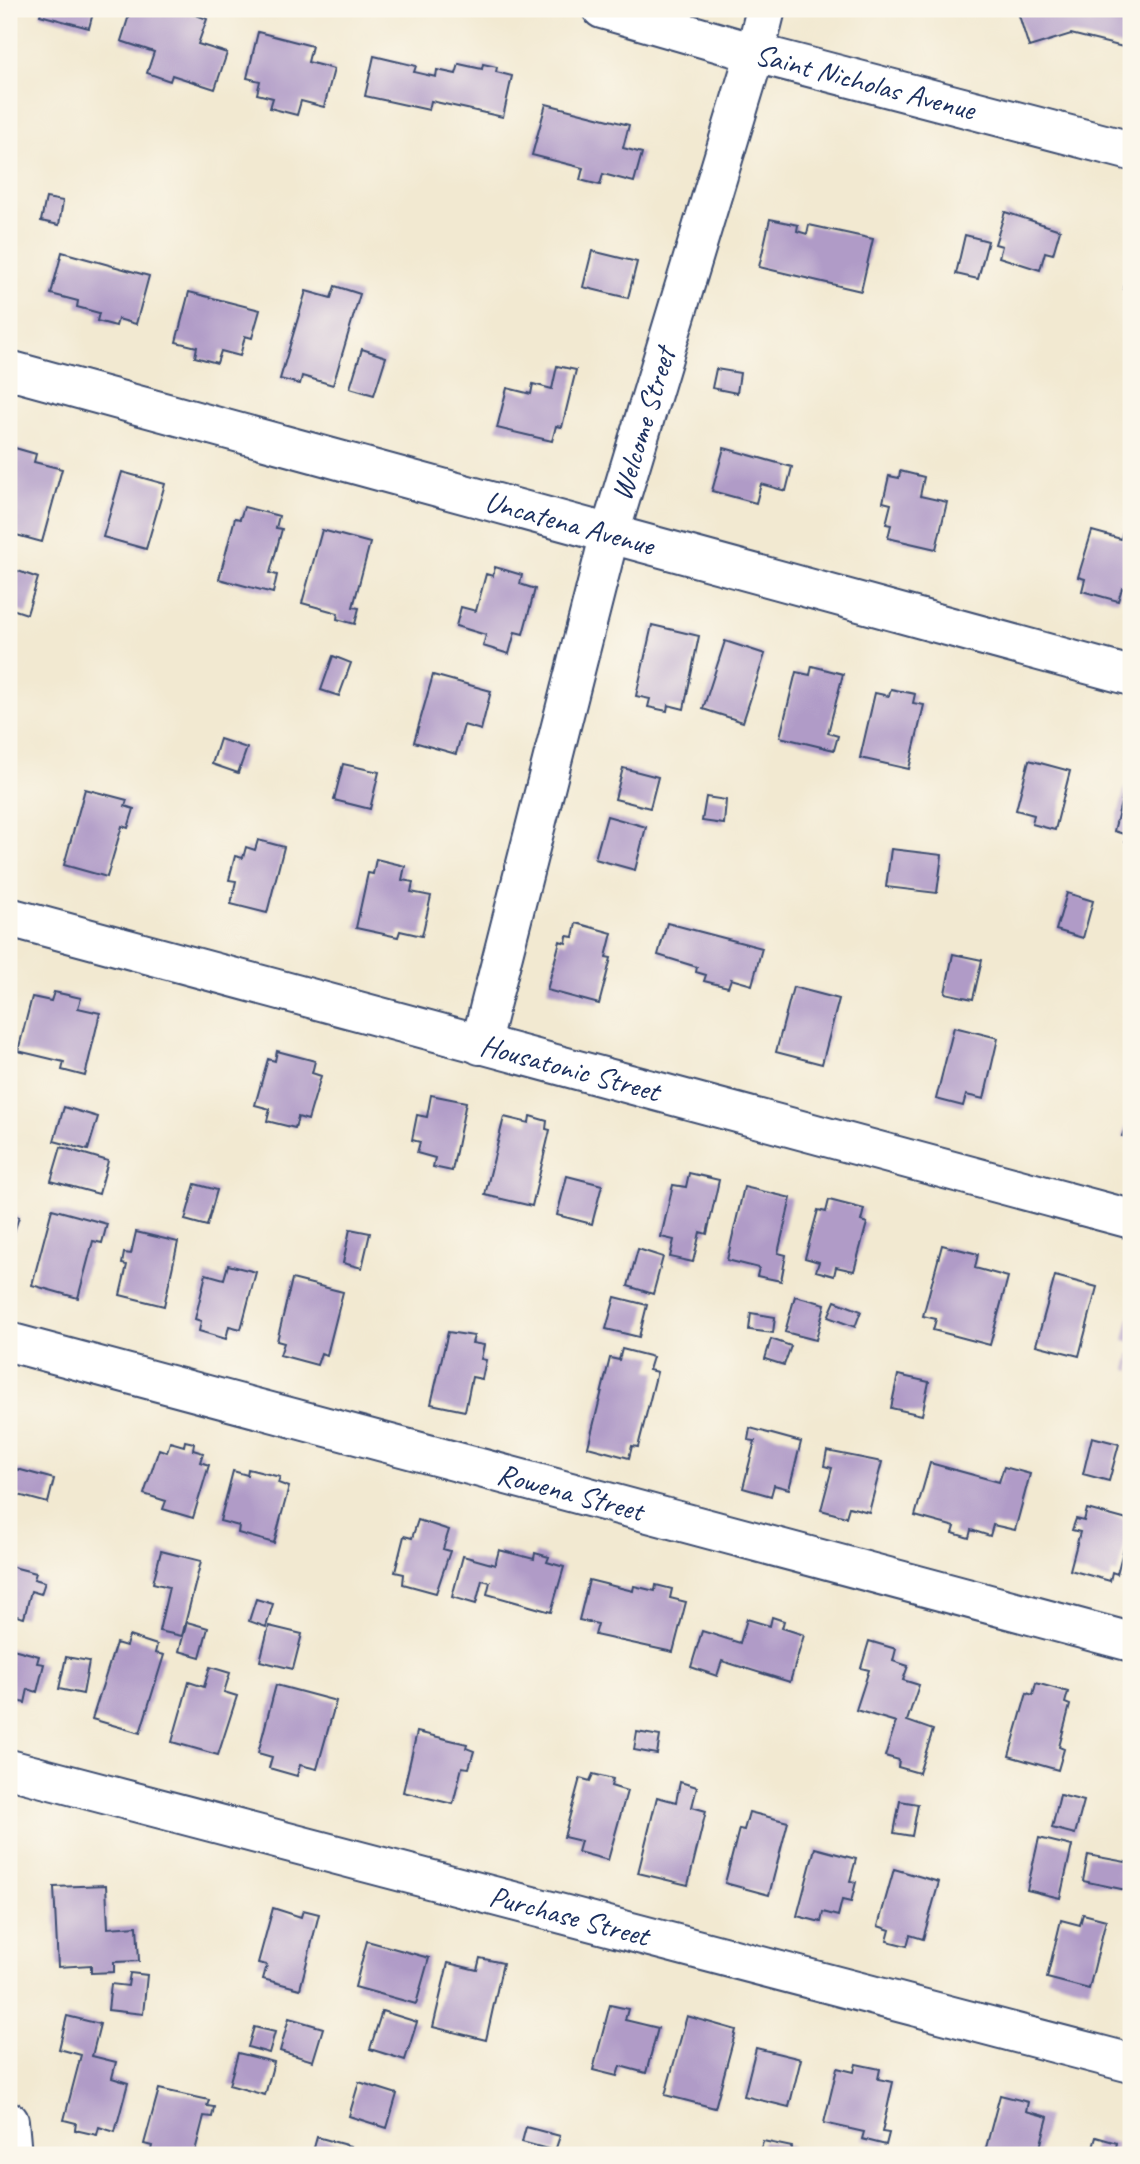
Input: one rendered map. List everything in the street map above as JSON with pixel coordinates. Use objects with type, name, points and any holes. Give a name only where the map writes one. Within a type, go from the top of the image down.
[{"type":"street","name":"Saint Nicholas Avenue","points":[[601,9],[1131,151]]},
{"type":"street","name":"Welcome Street","points":[[480,1045],[610,533],[766,9]]},
{"type":"street","name":"Uncatena Avenue","points":[[9,370],[1131,676]]},
{"type":"street","name":"Housatonic Street","points":[[9,917],[1131,1219]]},
{"type":"street","name":"Rowena Street","points":[[9,1342],[1131,1642]]},
{"type":"street","name":"Purchase Street","points":[[9,1769],[1131,2063]]},
{"type":"street","points":[[9,2122],[12,2155]]},
{"type":"building","points":[[42,9],[94,9],[89,28],[40,15]]},
{"type":"building","points":[[131,9],[185,9],[207,19],[198,44],[227,53],[215,89],[172,75],[170,81],[147,73],[154,52],[121,41]]},
{"type":"building","points":[[1017,9],[1131,9],[1131,49],[1071,34],[1029,47]]},
{"type":"building","points":[[258,32],[312,46],[308,62],[334,69],[324,107],[301,101],[297,115],[270,108],[273,98],[257,94],[260,81],[247,78]]},
{"type":"building","points":[[374,56],[416,66],[414,72],[436,77],[437,70],[456,74],[459,64],[482,69],[483,64],[497,67],[496,72],[512,76],[503,117],[431,101],[429,110],[365,96]]},
{"type":"building","points":[[546,104],[629,125],[623,148],[642,153],[634,182],[603,174],[600,185],[580,180],[583,168],[532,155]]},
{"type":"building","points":[[46,198],[63,201],[59,225],[41,221]]},
{"type":"building","points":[[1005,212],[1060,230],[1053,254],[1045,252],[1040,270],[999,257],[1002,246],[995,244]]},
{"type":"building","points":[[770,219],[798,225],[797,231],[807,234],[809,225],[873,239],[861,291],[759,267]]},
{"type":"building","points":[[965,235],[988,241],[978,279],[956,274]]},
{"type":"building","points":[[9,246],[14,247],[10,265],[9,264]]},
{"type":"building","points":[[592,251],[637,262],[628,298],[583,287]]},
{"type":"building","points":[[62,252],[149,276],[136,324],[118,319],[116,326],[97,321],[99,313],[77,307],[78,301],[51,294]]},
{"type":"building","points":[[1131,264],[1131,290],[1124,289]]},
{"type":"building","points":[[335,286],[360,294],[333,385],[302,376],[300,384],[280,379],[306,291],[331,298]]},
{"type":"building","points":[[189,292],[260,310],[252,338],[245,336],[240,356],[221,351],[217,363],[195,357],[197,347],[176,342]]},
{"type":"building","points":[[362,349],[386,357],[374,395],[350,388]]},
{"type":"building","points":[[557,366],[576,370],[562,427],[556,426],[552,441],[497,428],[507,388],[531,394],[533,384],[552,389]]},
{"type":"building","points":[[716,369],[740,373],[737,393],[712,388]]},
{"type":"building","points":[[15,448],[36,454],[34,462],[62,469],[42,542],[9,533],[9,472]]},
{"type":"building","points":[[724,448],[792,467],[786,491],[761,484],[756,503],[712,491]]},
{"type":"building","points":[[900,471],[924,477],[920,496],[947,502],[936,549],[888,538],[891,525],[886,524],[891,504],[883,502],[889,476],[899,478]]},
{"type":"building","points":[[122,472],[165,484],[146,549],[103,537]]},
{"type":"building","points":[[244,507],[279,516],[276,528],[282,529],[270,573],[277,575],[273,593],[219,579],[235,518],[240,519]]},
{"type":"building","points":[[322,530],[370,543],[353,607],[359,608],[355,624],[337,619],[338,613],[302,603]]},
{"type":"building","points":[[1092,531],[1121,539],[1123,531],[1131,533],[1131,579],[1128,590],[1122,588],[1118,601],[1082,591],[1085,579],[1078,577]]},
{"type":"building","points":[[495,567],[522,575],[520,584],[535,589],[523,634],[515,632],[509,654],[483,646],[486,635],[456,626],[461,607],[476,611],[486,574],[493,576]]},
{"type":"building","points":[[15,570],[38,578],[27,614],[9,608],[9,589]]},
{"type":"building","points":[[652,625],[699,636],[684,709],[668,705],[667,711],[648,707],[650,699],[636,696]]},
{"type":"building","points":[[725,641],[765,654],[743,722],[703,709]]},
{"type":"building","points":[[333,656],[351,663],[339,696],[321,690]]},
{"type":"building","points":[[812,666],[843,674],[828,733],[838,736],[834,750],[780,737],[796,672],[810,675]]},
{"type":"building","points":[[433,675],[491,691],[481,730],[464,725],[456,754],[414,742]]},
{"type":"building","points":[[891,689],[915,694],[913,703],[924,705],[909,769],[860,758],[875,693],[889,696]]},
{"type":"building","points":[[220,739],[247,748],[238,773],[212,764]]},
{"type":"building","points":[[1029,760],[1070,771],[1055,830],[1032,824],[1034,815],[1016,810]]},
{"type":"building","points":[[343,764],[379,772],[370,809],[334,800]]},
{"type":"building","points":[[623,768],[658,777],[650,808],[615,799]]},
{"type":"building","points":[[1125,787],[1131,788],[1131,843],[1125,841],[1127,835],[1114,831]]},
{"type":"building","points":[[85,789],[127,800],[125,806],[134,809],[128,828],[122,826],[107,877],[64,865]]},
{"type":"building","points":[[706,797],[726,800],[724,824],[702,821]]},
{"type":"building","points":[[607,816],[646,827],[635,870],[595,859]]},
{"type":"building","points":[[258,840],[284,847],[267,913],[231,904],[236,881],[229,880],[235,856],[243,858],[246,847],[255,850]]},
{"type":"building","points":[[891,849],[942,855],[937,893],[886,887]]},
{"type":"building","points":[[376,859],[405,866],[402,880],[413,882],[411,892],[431,896],[422,936],[400,931],[398,937],[356,928],[368,873],[373,874]]},
{"type":"building","points":[[1067,893],[1093,901],[1083,938],[1056,930]]},
{"type":"building","points":[[576,923],[612,933],[606,957],[611,958],[599,1004],[547,990],[560,941],[566,943],[567,936],[573,937]]},
{"type":"building","points":[[667,923],[762,948],[752,985],[731,979],[728,987],[704,981],[706,975],[696,972],[697,967],[658,955]]},
{"type":"building","points":[[953,954],[982,960],[973,999],[945,993]]},
{"type":"building","points":[[793,987],[839,999],[822,1064],[776,1052]]},
{"type":"building","points":[[54,992],[81,998],[78,1008],[100,1013],[85,1076],[62,1070],[64,1062],[18,1051],[32,997],[51,1001]]},
{"type":"building","points":[[954,1027],[998,1038],[984,1099],[966,1095],[963,1106],[936,1099]]},
{"type":"building","points":[[277,1051],[315,1061],[312,1073],[321,1076],[308,1120],[298,1117],[295,1128],[267,1121],[270,1109],[255,1105],[268,1059],[275,1061]]},
{"type":"building","points":[[431,1095],[466,1102],[452,1171],[433,1167],[435,1158],[417,1153],[420,1142],[412,1140],[417,1115],[427,1117]]},
{"type":"building","points":[[64,1107],[98,1117],[88,1150],[54,1141]]},
{"type":"building","points":[[530,1116],[547,1121],[546,1129],[550,1130],[532,1206],[485,1195],[504,1117],[529,1123]]},
{"type":"building","points":[[1127,1123],[1131,1124],[1131,1138],[1122,1136]]},
{"type":"building","points":[[61,1147],[108,1161],[99,1194],[51,1181]]},
{"type":"building","points":[[689,1173],[719,1180],[707,1234],[700,1232],[693,1262],[670,1257],[674,1240],[661,1237],[673,1185],[686,1187]]},
{"type":"building","points":[[567,1176],[602,1185],[592,1224],[557,1215]]},
{"type":"building","points":[[195,1184],[217,1190],[207,1226],[185,1220]]},
{"type":"building","points":[[744,1187],[791,1198],[778,1253],[786,1255],[781,1281],[757,1276],[759,1268],[727,1260]]},
{"type":"building","points":[[829,1200],[864,1209],[861,1221],[867,1223],[854,1271],[836,1267],[834,1276],[816,1271],[819,1262],[805,1258],[818,1210],[826,1212]]},
{"type":"building","points":[[52,1209],[107,1224],[102,1243],[93,1241],[78,1298],[32,1285]]},
{"type":"building","points":[[9,1214],[19,1217],[9,1247]]},
{"type":"building","points":[[350,1229],[370,1233],[362,1268],[343,1263]]},
{"type":"building","points":[[136,1232],[178,1242],[164,1306],[120,1295],[127,1265],[122,1264],[124,1253],[131,1254]]},
{"type":"building","points":[[942,1245],[978,1254],[975,1268],[1008,1277],[990,1345],[933,1330],[936,1319],[923,1316]]},
{"type":"building","points":[[638,1249],[663,1257],[653,1294],[628,1286]]},
{"type":"building","points":[[228,1265],[256,1272],[241,1329],[229,1326],[226,1339],[199,1331],[201,1321],[195,1319],[206,1274],[224,1279]]},
{"type":"building","points":[[1055,1276],[1097,1287],[1079,1356],[1036,1345]]},
{"type":"building","points":[[292,1279],[343,1292],[327,1355],[321,1353],[317,1365],[280,1355],[284,1343],[277,1341]]},
{"type":"building","points":[[795,1296],[825,1304],[816,1340],[785,1332]]},
{"type":"building","points":[[615,1297],[647,1305],[639,1337],[606,1329]]},
{"type":"building","points":[[835,1301],[861,1311],[855,1327],[828,1317]]},
{"type":"building","points":[[751,1313],[775,1317],[773,1333],[749,1330]]},
{"type":"building","points":[[1131,1314],[1131,1342],[1124,1340]]},
{"type":"building","points":[[448,1332],[474,1336],[472,1343],[484,1345],[481,1359],[486,1360],[482,1379],[472,1377],[465,1411],[431,1404]]},
{"type":"building","points":[[771,1339],[791,1346],[784,1365],[765,1359]]},
{"type":"building","points":[[622,1349],[653,1357],[649,1370],[657,1372],[638,1447],[632,1446],[629,1458],[588,1447],[610,1358],[619,1360]]},
{"type":"building","points":[[1131,1353],[1131,1371],[1126,1370]]},
{"type":"building","points":[[898,1375],[929,1382],[922,1415],[891,1408]]},
{"type":"building","points":[[750,1428],[801,1442],[789,1489],[774,1485],[771,1496],[743,1488],[755,1441],[748,1440]]},
{"type":"building","points":[[1092,1437],[1119,1444],[1109,1481],[1083,1474]]},
{"type":"building","points":[[185,1441],[194,1443],[193,1450],[203,1453],[200,1462],[209,1465],[193,1518],[163,1509],[166,1501],[144,1494],[159,1449],[167,1452],[170,1442],[184,1446]]},
{"type":"building","points":[[827,1451],[882,1462],[869,1512],[849,1507],[846,1517],[821,1510],[832,1468],[824,1466]]},
{"type":"building","points":[[930,1463],[999,1482],[1004,1467],[1030,1474],[1015,1530],[993,1525],[990,1536],[971,1530],[969,1538],[953,1533],[955,1527],[915,1516]]},
{"type":"building","points":[[17,1469],[54,1479],[48,1503],[11,1493]]},
{"type":"building","points":[[248,1469],[280,1477],[278,1483],[289,1487],[274,1543],[238,1533],[239,1526],[220,1521],[233,1471],[247,1475]]},
{"type":"building","points":[[1087,1509],[1131,1521],[1117,1574],[1112,1572],[1110,1581],[1070,1570],[1080,1532],[1072,1530],[1076,1519],[1084,1521]]},
{"type":"building","points":[[418,1520],[449,1530],[443,1549],[450,1551],[436,1593],[403,1584],[404,1574],[395,1572],[404,1536],[412,1538]]},
{"type":"building","points":[[499,1550],[534,1559],[535,1553],[549,1557],[547,1562],[564,1567],[551,1612],[487,1594],[490,1582],[482,1580],[476,1604],[452,1597],[463,1556],[495,1565]]},
{"type":"building","points":[[161,1551],[201,1561],[182,1636],[159,1631],[169,1587],[153,1583]]},
{"type":"building","points":[[9,1566],[36,1573],[34,1579],[45,1582],[41,1594],[31,1591],[24,1618],[9,1614]]},
{"type":"building","points":[[589,1580],[633,1591],[634,1586],[655,1591],[656,1585],[672,1589],[670,1598],[686,1602],[673,1652],[595,1635],[598,1624],[579,1620]]},
{"type":"building","points":[[256,1599],[273,1604],[266,1627],[249,1621]]},
{"type":"building","points":[[772,1617],[784,1621],[782,1628],[804,1635],[790,1682],[722,1661],[717,1676],[691,1667],[702,1631],[740,1643],[747,1619],[770,1626]]},
{"type":"building","points":[[187,1622],[208,1628],[200,1657],[179,1651]]},
{"type":"building","points":[[269,1626],[302,1634],[293,1669],[260,1661]]},
{"type":"building","points":[[129,1636],[157,1645],[155,1653],[164,1655],[140,1733],[92,1719],[116,1643],[126,1646]]},
{"type":"building","points":[[869,1641],[896,1649],[893,1661],[908,1666],[903,1680],[919,1685],[907,1721],[933,1730],[919,1773],[898,1767],[899,1760],[885,1756],[896,1722],[856,1710],[869,1670],[861,1668]]},
{"type":"building","points":[[9,1648],[39,1656],[37,1663],[44,1664],[37,1692],[28,1689],[25,1703],[9,1699]]},
{"type":"building","points":[[66,1657],[89,1661],[83,1694],[59,1689]]},
{"type":"building","points":[[210,1667],[230,1673],[224,1692],[237,1696],[218,1755],[172,1742],[189,1682],[204,1687]]},
{"type":"building","points":[[1036,1683],[1068,1692],[1065,1703],[1070,1705],[1059,1747],[1064,1749],[1058,1770],[1009,1756],[1027,1693],[1033,1695]]},
{"type":"building","points":[[276,1685],[336,1701],[317,1769],[300,1765],[297,1776],[269,1768],[272,1757],[258,1753]]},
{"type":"building","points":[[417,1732],[467,1744],[466,1748],[474,1751],[469,1768],[462,1767],[453,1804],[403,1792]]},
{"type":"building","points":[[637,1732],[660,1736],[657,1754],[634,1750]]},
{"type":"building","points":[[593,1774],[613,1779],[611,1786],[627,1791],[608,1860],[578,1852],[581,1841],[564,1837],[580,1778],[590,1781]]},
{"type":"building","points":[[680,1782],[697,1787],[692,1807],[706,1811],[688,1885],[638,1873],[657,1797],[676,1802]]},
{"type":"building","points":[[1060,1795],[1084,1801],[1075,1834],[1052,1828]]},
{"type":"building","points":[[900,1801],[918,1804],[912,1836],[894,1833]]},
{"type":"building","points":[[749,1812],[788,1822],[769,1895],[725,1883],[739,1829],[744,1830]]},
{"type":"building","points":[[1039,1838],[1072,1846],[1060,1898],[1027,1890]]},
{"type":"building","points":[[815,1848],[856,1859],[850,1881],[856,1882],[851,1902],[842,1900],[838,1916],[823,1912],[821,1922],[797,1916]]},
{"type":"building","points":[[1088,1855],[1131,1863],[1126,1890],[1083,1881]]},
{"type":"building","points":[[894,1869],[939,1882],[923,1939],[910,1935],[907,1946],[887,1941],[890,1930],[878,1926]]},
{"type":"building","points":[[106,1885],[108,1928],[137,1926],[139,1961],[114,1962],[114,1972],[91,1973],[91,1965],[58,1967],[54,1887]]},
{"type":"building","points":[[273,1908],[301,1917],[303,1910],[319,1914],[300,1989],[263,1979],[267,1965],[258,1963]]},
{"type":"building","points":[[1083,1914],[1106,1920],[1089,1989],[1047,1978],[1061,1920],[1080,1925]]},
{"type":"building","points":[[367,1941],[429,1958],[416,2004],[355,1987]]},
{"type":"building","points":[[480,1958],[503,1963],[486,2040],[433,2027],[448,1963],[477,1970]]},
{"type":"building","points":[[130,1973],[147,1975],[143,2014],[108,2010],[111,1984],[128,1986]]},
{"type":"building","points":[[610,2005],[628,2009],[625,2020],[658,2028],[646,2073],[620,2066],[617,2076],[593,2070]]},
{"type":"building","points":[[382,2011],[417,2022],[405,2060],[370,2049]]},
{"type":"building","points":[[67,2016],[100,2024],[92,2056],[116,2062],[112,2078],[128,2083],[115,2132],[99,2127],[97,2135],[75,2130],[76,2123],[64,2120],[81,2055],[59,2049]]},
{"type":"building","points":[[687,2016],[736,2030],[715,2108],[665,2095]]},
{"type":"building","points":[[289,2018],[323,2028],[313,2061],[280,2051]]},
{"type":"building","points":[[254,2027],[275,2032],[269,2053],[248,2047]]},
{"type":"building","points":[[756,2048],[801,2059],[789,2107],[744,2096]]},
{"type":"building","points":[[238,2053],[274,2062],[265,2095],[229,2085]]},
{"type":"building","points":[[856,2064],[880,2069],[878,2079],[893,2082],[882,2132],[889,2133],[886,2145],[862,2139],[864,2132],[824,2123],[837,2068],[854,2072]]},
{"type":"building","points":[[359,2082],[397,2094],[387,2128],[349,2116]]},
{"type":"building","points":[[159,2089],[209,2100],[207,2106],[214,2107],[212,2117],[204,2116],[194,2155],[150,2155],[152,2146],[144,2144]]},
{"type":"building","points":[[1000,2095],[1028,2102],[1026,2111],[1048,2117],[1038,2155],[984,2155]]},
{"type":"building","points":[[526,2127],[560,2136],[555,2151],[522,2142]]},
{"type":"building","points":[[317,2137],[350,2146],[347,2155],[312,2155]]},
{"type":"building","points":[[1096,2137],[1117,2143],[1114,2155],[1091,2155]]},
{"type":"building","points":[[763,2141],[792,2147],[791,2155],[759,2155]]}]
